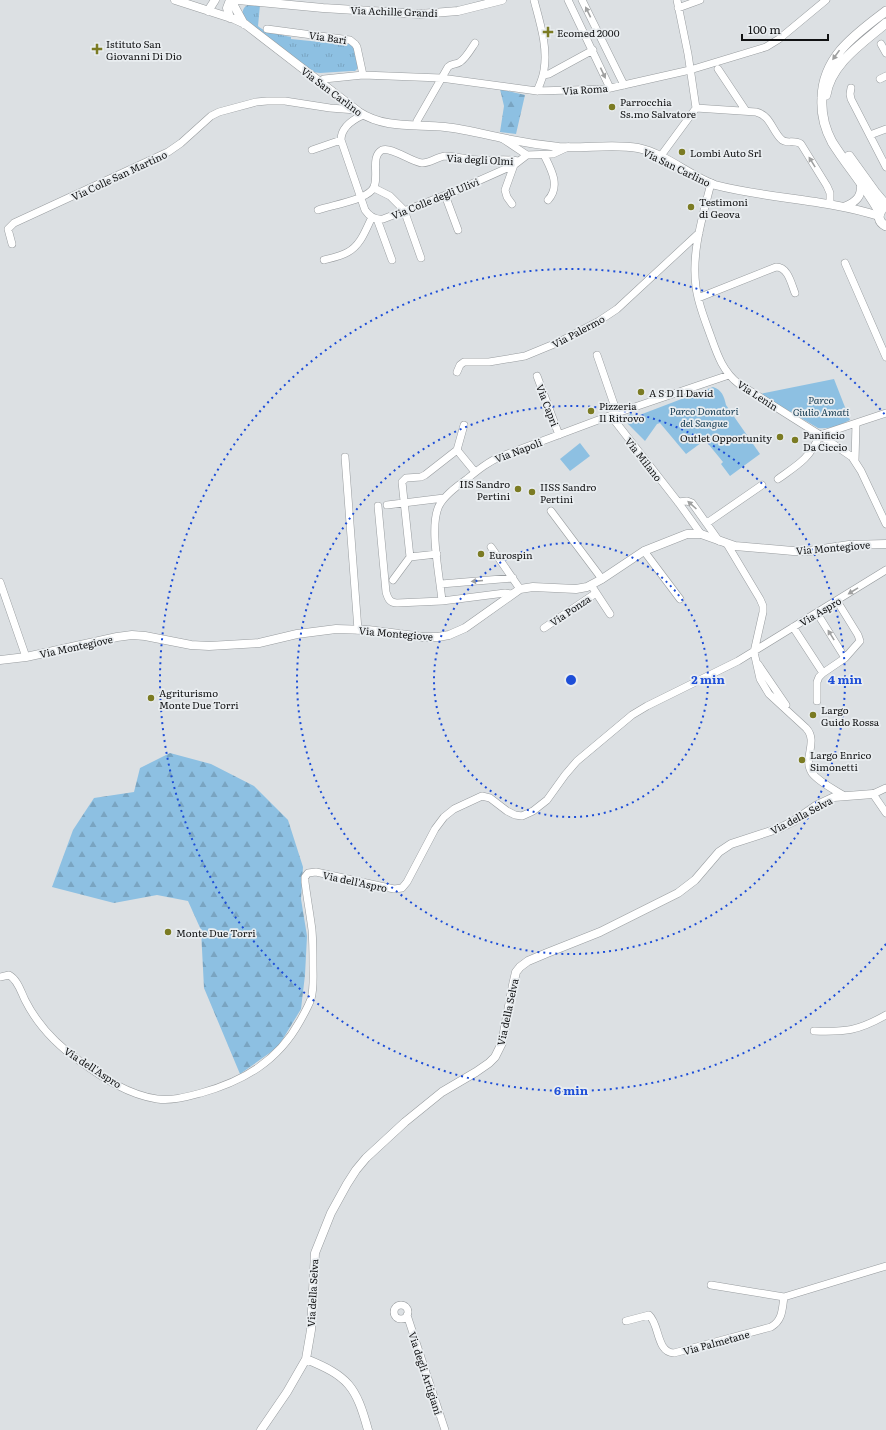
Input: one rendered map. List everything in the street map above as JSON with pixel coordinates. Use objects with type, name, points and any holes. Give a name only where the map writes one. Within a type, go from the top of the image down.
[{"type":"main road","points":[[883,210],[861,183],[833,143],[826,129],[822,112],[822,87],[829,67],[838,52],[851,39],[886,11]]},
{"type":"main road","points":[[886,23],[838,67],[828,89],[826,103],[829,120],[838,139],[874,192],[883,210],[880,222],[886,226]]},
{"type":"street","name":"Via San Carlino","points":[[175,0],[245,24],[360,112],[374,120],[408,126],[453,128],[503,138],[568,147],[632,148],[646,150],[698,177],[727,188],[830,204],[864,211],[883,210]]},
{"type":"street","points":[[208,11],[215,0]]},
{"type":"street","name":"Via San Carlino","points":[[230,0],[227,10],[230,18]]},
{"type":"street","name":"Via San Carlino","points":[[230,0],[245,24]]},
{"type":"street","name":"Via Achille Grandi","points":[[238,0],[323,8],[420,14],[458,11],[502,0]]},
{"type":"street","points":[[534,0],[545,48],[543,75],[537,91]]},
{"type":"street","points":[[568,0],[610,88]]},
{"type":"street","points":[[582,0],[624,85]]},
{"type":"street","points":[[660,156],[696,108],[677,0]]},
{"type":"street","points":[[678,8],[700,0]]},
{"type":"street","name":"Via Roma","points":[[324,79],[363,75],[441,78],[537,91],[597,90],[610,88],[690,70],[769,46],[826,0]]},
{"type":"street","points":[[240,17],[240,8],[248,1]]},
{"type":"street","name":"Via Bari","points":[[267,29],[350,40],[354,42],[357,47],[363,75]]},
{"type":"street","points":[[418,121],[449,66],[459,63],[475,42]]},
{"type":"street","points":[[881,44],[886,53]]},
{"type":"street","points":[[543,75],[551,73],[592,50]]},
{"type":"street","points":[[718,69],[746,111]]},
{"type":"street","points":[[851,88],[851,98],[886,167]]},
{"type":"street","name":"Via Colle San Martino","points":[[12,244],[8,229],[14,223],[168,152],[181,143],[216,113],[256,102],[268,101],[291,102],[360,112]]},
{"type":"street","points":[[696,108],[746,111],[760,113],[765,116],[782,140],[801,144],[827,186],[830,196],[830,204]]},
{"type":"street","points":[[360,112],[343,131],[342,140],[365,210],[374,218],[392,260]]},
{"type":"street","points":[[870,135],[886,129]]},
{"type":"street","name":"Via San Carlino","points":[[503,138],[527,155],[556,153],[568,147]]},
{"type":"street","points":[[312,150],[342,140]]},
{"type":"street","name":"Via degli Olmi","points":[[374,188],[376,178],[376,158],[379,153],[384,150],[390,150],[422,163],[447,156],[516,163]]},
{"type":"street","points":[[512,204],[506,197],[505,190],[516,163],[527,155]]},
{"type":"street","points":[[544,155],[551,168],[554,182],[553,194],[548,200]]},
{"type":"street","name":"Via Colle degli Ulivi","points":[[374,218],[383,219],[445,195],[516,163]]},
{"type":"street","name":"Via Lenin","points":[[711,183],[699,233],[695,267],[698,298],[716,351],[729,375],[739,384],[846,452],[855,461],[861,470],[886,524]]},
{"type":"street","points":[[844,208],[855,202],[859,197],[861,183]]},
{"type":"street","points":[[318,210],[361,197],[374,188],[390,196],[404,210],[421,258]]},
{"type":"street","points":[[445,195],[458,230]]},
{"type":"street","points":[[324,260],[354,248],[374,218]]},
{"type":"street","name":"Via Palermo","points":[[457,372],[460,365],[464,362],[489,362],[526,356],[559,342],[600,321],[617,309],[699,233]]},
{"type":"street","points":[[845,262],[886,357]]},
{"type":"street","points":[[698,298],[776,267],[781,267],[785,271],[795,293]]},
{"type":"street","name":"Via Milano","points":[[596,355],[614,415],[701,534]]},
{"type":"street","name":"Via Napoli","points":[[442,601],[437,554],[437,509],[444,498],[475,472],[495,459],[614,415],[729,375]]},
{"type":"street","name":"Via Capri","points":[[537,376],[559,435]]},
{"type":"street","points":[[778,479],[806,458],[814,448],[820,435],[886,413]]},
{"type":"street","points":[[855,461],[856,423]]},
{"type":"street","points":[[393,580],[410,557],[402,482],[406,478],[421,477],[457,450],[464,425]]},
{"type":"street","points":[[457,450],[475,472]]},
{"type":"street","points":[[345,457],[358,630]]},
{"type":"street","points":[[707,523],[762,485]]},
{"type":"street","points":[[387,505],[444,498]]},
{"type":"street","points":[[678,502],[687,500],[691,502],[723,542],[760,599],[763,606],[763,612],[754,652],[760,679],[766,690],[807,729],[811,738],[809,759],[811,771],[820,780],[842,795]]},
{"type":"street","points":[[378,506],[386,592],[389,600],[398,603],[442,601],[505,593],[512,594]]},
{"type":"street","points":[[551,511],[602,579]]},
{"type":"street","name":"Via Montegiove","points":[[0,660],[26,657],[127,635],[150,636],[192,645],[209,646],[259,643],[326,630],[358,630],[424,637],[449,635],[468,626],[520,589],[533,587],[582,588],[602,579],[644,552],[682,535],[690,533],[701,534],[738,547],[802,551],[844,545],[886,544]]},
{"type":"street","points":[[491,547],[520,589]]},
{"type":"street","points":[[644,552],[680,599]]},
{"type":"street","points":[[410,557],[437,554]]},
{"type":"street","name":"Via Aspro","points":[[754,652],[886,570]]},
{"type":"street","points":[[441,584],[513,578]]},
{"type":"street","points":[[0,582],[26,657]]},
{"type":"street","points":[[591,585],[610,614]]},
{"type":"street","name":"Via Ponza","points":[[544,628],[596,593]]},
{"type":"street","points":[[817,701],[817,682],[823,673],[845,658],[857,645],[860,638],[837,601]]},
{"type":"street","points":[[816,613],[845,658]]},
{"type":"street","points":[[793,627],[823,673]]},
{"type":"street","name":"Via dell'Aspro","points":[[0,977],[9,976],[14,978],[36,1019],[61,1046],[95,1071],[129,1090],[151,1098],[174,1099],[206,1091],[241,1079],[264,1064],[289,1040],[310,1001],[313,986],[313,941],[305,882],[308,873],[316,872],[394,889],[402,888],[407,882],[435,830],[444,818],[454,809],[477,798],[485,796],[515,815],[522,816],[533,811],[547,800],[577,761],[632,715],[734,664],[754,652]]},
{"type":"street","name":"Via della Selva","points":[[261,1430],[287,1392],[306,1359],[311,1324],[315,1252],[331,1213],[347,1184],[366,1158],[405,1122],[442,1092],[476,1072],[495,1057],[502,1043],[516,972],[520,967],[528,961],[600,932],[678,893],[695,880],[717,854],[728,846],[780,828],[817,805],[834,797],[842,795],[858,796],[873,794],[886,788]]},
{"type":"street","points":[[873,794],[886,813]]},
{"type":"street","points":[[814,1031],[837,1032],[853,1030],[870,1024],[886,1015]]},
{"type":"street","points":[[711,1284],[784,1297],[886,1266]]},
{"type":"street","name":"Via Palmetane","points":[[626,1321],[646,1315],[650,1316],[663,1347],[669,1352],[674,1353],[771,1327],[781,1318],[784,1297]]},
{"type":"street","name":"Via degli Artigiani","points":[[407,1315],[445,1430]]},
{"type":"street","points":[[306,1359],[331,1370],[347,1383],[358,1398],[368,1430]]},
{"type":"green space","points":[[250,4],[260,5],[258,26],[264,30],[291,37],[291,39],[339,44],[339,41],[348,43],[354,49],[358,58],[358,68],[355,71],[313,72],[245,19],[243,10]]},
{"type":"green space","points":[[500,89],[525,95],[516,134],[500,132],[504,106]]},
{"type":"green space","name":"Parco Giulio Amati","points":[[834,379],[850,420],[831,427],[818,428],[760,394]]},
{"type":"green space","name":"Parco Donatori del Sangue","points":[[713,387],[719,390],[722,394],[726,405],[760,454],[730,476],[721,464],[723,462],[705,440],[686,454],[660,423],[657,424],[645,441],[628,424],[626,418],[630,414],[637,416]]},
{"type":"green space","points":[[580,443],[590,456],[570,471],[560,459]]},
{"type":"green space","points":[[170,753],[211,764],[254,786],[288,820],[303,867],[301,899],[307,936],[305,975],[301,1009],[278,1047],[240,1074],[204,988],[201,930],[188,901],[157,895],[114,903],[52,887],[73,830],[94,798],[134,792],[140,768]]},
{"type":"place","name":"Ecomed 2000","points":[[548,32]]},
{"type":"place","name":"Istituto San Giovanni Di Dio","points":[[97,49]]},
{"type":"place","name":"Parrocchia Ss.mo Salvatore","points":[[612,107]]},
{"type":"place","name":"Lombi Auto Srl","points":[[682,152]]},
{"type":"place","name":"Testimoni di Geova","points":[[691,207]]},
{"type":"place","name":"A S D Il David","points":[[641,392]]},
{"type":"place","name":"Pizzeria Il Ritrovo","points":[[591,411]]},
{"type":"place","name":"Outlet Opportunity","points":[[780,437]]},
{"type":"place","name":"Panificio Da Ciccio","points":[[795,440]]},
{"type":"place","name":"IIS Sandro Pertini","points":[[518,489]]},
{"type":"place","name":"IISS Sandro Pertini","points":[[532,492]]},
{"type":"place","name":"Eurospin","points":[[481,554]]},
{"type":"place","name":"Agriturismo Monte Due Torri","points":[[151,698]]},
{"type":"place","name":"Largo Guido Rossa","points":[[813,715]]},
{"type":"place","name":"Largo Enrico Simonetti","points":[[802,760]]},
{"type":"place","name":"Monte Due Torri","points":[[168,932]]}]
